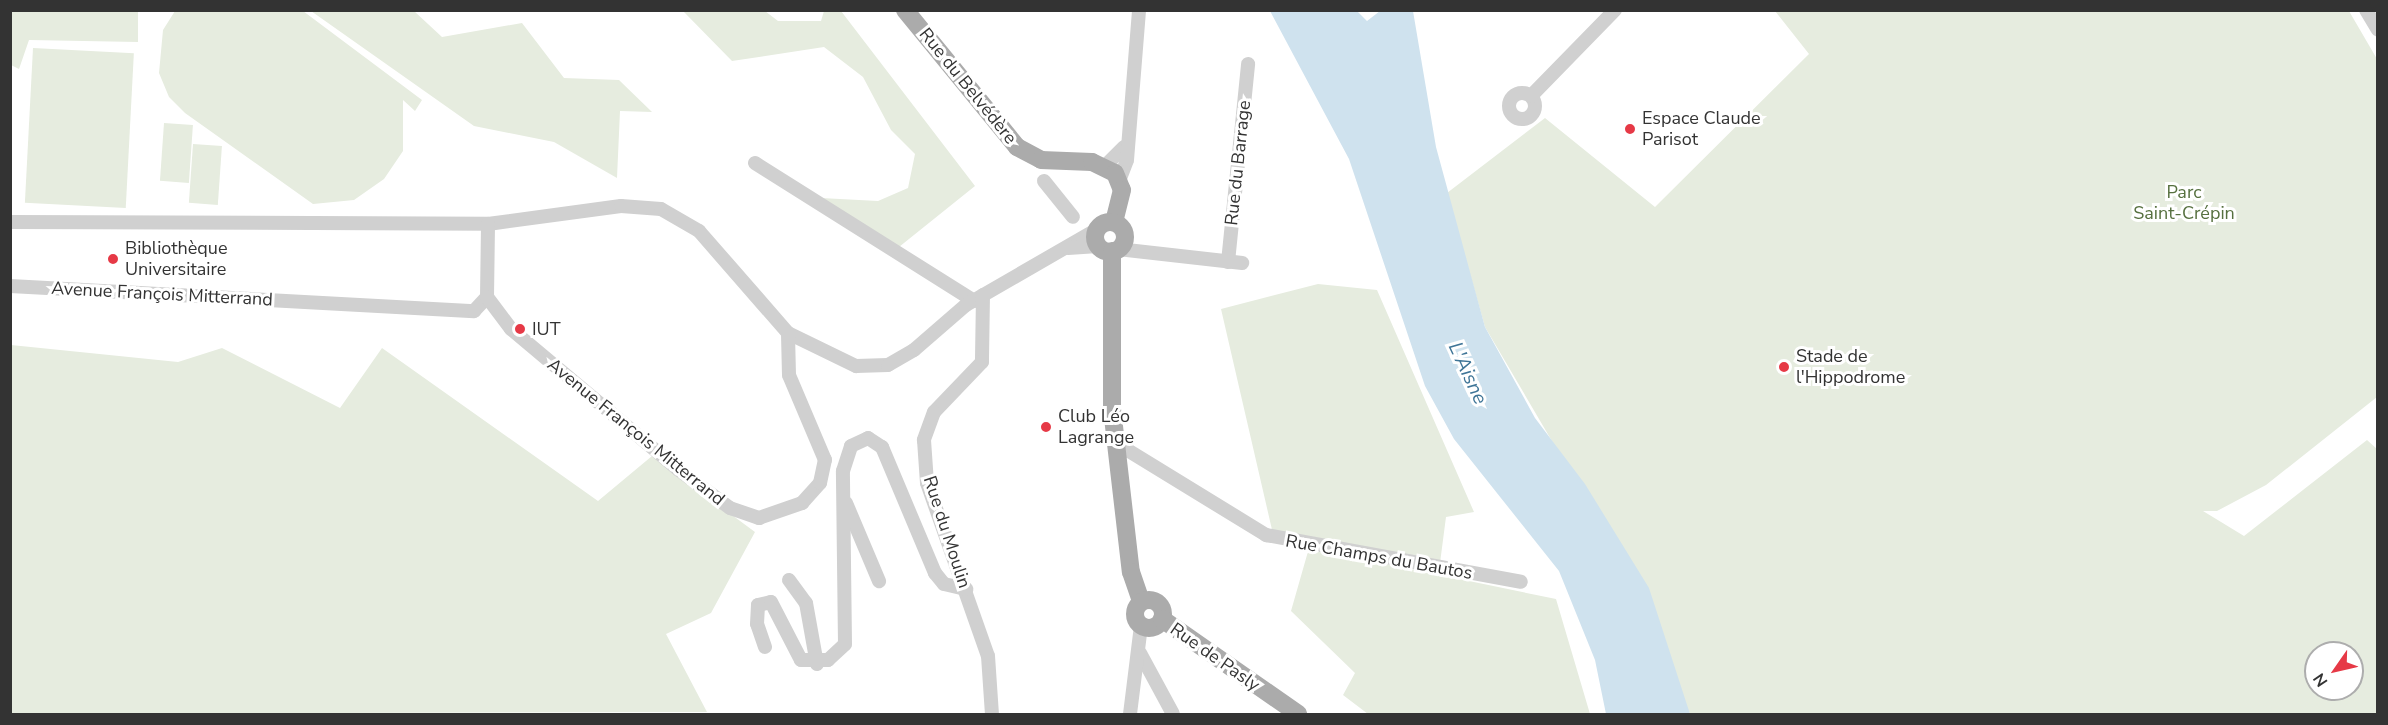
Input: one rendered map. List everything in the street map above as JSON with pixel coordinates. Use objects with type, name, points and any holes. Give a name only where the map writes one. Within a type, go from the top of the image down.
[{"type":"main road","name":"Rue du Belvédère","points":[[905,10],[1017,147],[1041,160],[1105,166]]},
{"type":"main road","points":[[1105,166],[1119,181],[1114,222],[1106,244],[1116,449],[1131,572],[1141,602],[1134,614],[1141,626],[1156,627],[1162,619],[1160,605],[1141,602]]},
{"type":"main road","points":[[1106,244],[1125,235],[1114,222]]},
{"type":"main road","name":"Rue de Pasly","points":[[1162,619],[1298,714]]},
{"type":"street","points":[[1119,181],[1126,160],[1124,147],[1139,10]]},
{"type":"street","points":[[1531,96],[1615,10]]},
{"type":"street","points":[[2366,10],[2378,30]]},
{"type":"street","name":"Rue du Barrage","points":[[1106,244],[1235,262],[1248,64]]},
{"type":"street","points":[[1105,166],[1124,147]]},
{"type":"street","points":[[755,164],[978,298]]},
{"type":"street","points":[[1044,181],[1072,217]]},
{"type":"street","points":[[10,222],[488,224],[621,206],[661,209],[699,231],[788,333],[856,366],[888,365],[978,298],[1068,248],[1106,244]]},
{"type":"street","points":[[487,297],[488,224]]},
{"type":"street","name":"Avenue François Mitterrand","points":[[10,286],[474,311],[487,297],[511,329],[678,470],[730,508],[759,518],[802,503],[820,483],[825,460],[789,375],[788,333]]},
{"type":"street","name":"Rue du Moulin","points":[[978,298],[982,362],[934,412],[924,440],[927,483],[988,656],[992,714]]},
{"type":"street","points":[[765,647],[756,624],[758,605],[771,602],[801,660],[817,664],[845,644],[843,495],[851,446],[868,438],[877,441],[934,573],[944,584],[966,589]]},
{"type":"street","name":"Rue Champs du Bautos","points":[[1116,449],[1129,451],[1266,535],[1521,582]]},
{"type":"street","points":[[843,495],[879,582]]},
{"type":"street","points":[[789,580],[806,603],[817,664]]},
{"type":"street","points":[[1130,714],[1140,653],[1141,626]]},
{"type":"street","points":[[1140,653],[1173,714]]},
{"type":"green space","points":[[10,11],[138,11],[138,42],[29,40],[19,69],[11,65]]},
{"type":"green space","points":[[175,11],[303,11],[422,100],[415,111],[403,100],[403,151],[384,179],[354,200],[313,204],[185,113],[169,97],[159,73],[163,30]]},
{"type":"green space","points":[[311,11],[414,11],[442,37],[522,23],[564,78],[619,80],[652,112],[620,111],[617,178],[554,142],[474,126]]},
{"type":"green space","points":[[683,11],[765,11],[778,21],[821,21],[824,11],[841,11],[975,186],[899,247],[821,198],[878,201],[908,188],[915,154],[891,130],[863,77],[824,47],[732,61]]},
{"type":"green space","name":"Stade de l'Hippodrome","points":[[1775,11],[2349,11],[2377,59],[2377,397],[2266,485],[2217,511],[2203,511],[2244,536],[2367,440],[2377,449],[2377,714],[1690,714],[1556,448],[1485,327],[1447,193],[1545,118],[1655,207],[1809,54]]},
{"type":"green space","points":[[33,48],[134,53],[126,208],[25,203]]},
{"type":"green space","points":[[164,123],[193,125],[189,183],[160,181]]},
{"type":"green space","points":[[193,144],[222,146],[218,205],[189,203]]},
{"type":"green space","points":[[1318,284],[1377,290],[1474,512],[1446,517],[1440,563],[1273,534],[1221,309]]},
{"type":"green space","points":[[11,345],[178,362],[222,348],[340,408],[382,348],[598,501],[652,456],[755,532],[711,613],[666,634],[707,712],[11,714]]},
{"type":"green space","points":[[1309,548],[1556,599],[1590,714],[1368,714],[1343,695],[1355,673],[1291,611]]},
{"type":"water","name":"L'Aisne","points":[[1270,11],[1357,11],[1367,21],[1380,11],[1413,11],[1436,147],[1485,327],[1535,418],[1585,484],[1649,588],[1690,714],[1606,714],[1595,660],[1559,571],[1454,439],[1425,386],[1349,159]]},
{"type":"place","name":"Espace Claude Parisot","points":[[1630,129]]},
{"type":"place","name":"Bibliothèque Universitaire","points":[[113,259]]},
{"type":"place","name":"IUT","points":[[520,329]]},
{"type":"place","name":"Stade de l'Hippodrome","points":[[1784,367]]},
{"type":"place","name":"Club Léo Lagrange","points":[[1046,427]]},
{"type":"park label","name":"Parc Saint-Crépin","points":[[2184,203]]}]
